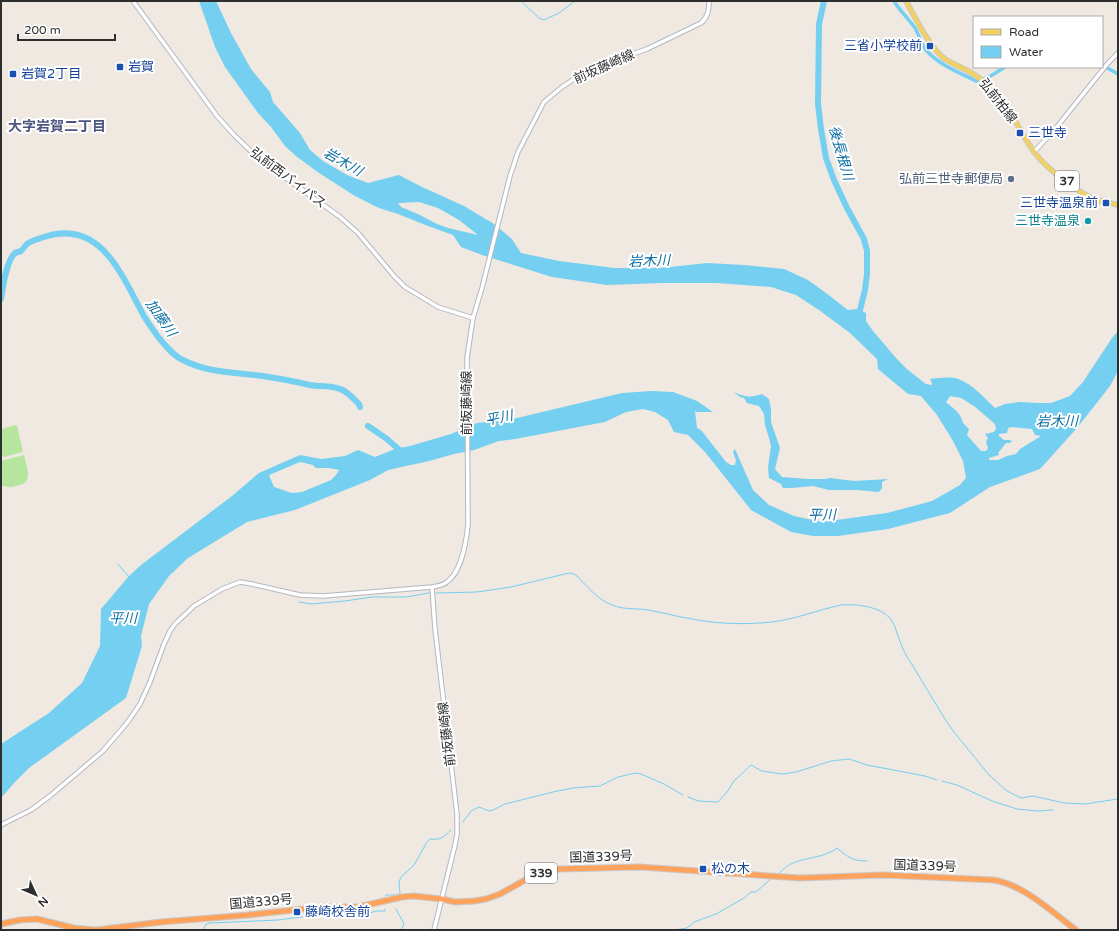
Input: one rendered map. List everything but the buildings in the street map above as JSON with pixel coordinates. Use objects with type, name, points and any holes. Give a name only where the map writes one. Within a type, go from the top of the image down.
[{"type":"highway","name":"国道339号","points":[[1,924],[20,920],[38,919],[74,928],[96,930],[162,922],[322,907],[358,907],[402,896],[465,902],[486,899],[500,894],[534,875],[545,871],[640,867],[673,868],[800,878],[871,875],[978,878],[1000,881],[1015,886],[1076,930]]},
{"type":"main road","name":"弘前西バイパス","points":[[133,1],[217,116],[257,157],[340,216],[358,233],[390,271],[406,286],[438,307],[473,318]]},
{"type":"main road","name":"前坂藤崎線","points":[[434,930],[455,845],[457,824],[435,629],[432,587],[440,586],[451,579],[462,557],[466,543],[468,525],[467,358],[473,318],[514,162],[544,102],[548,98],[579,76],[606,63],[646,49],[697,25],[708,15],[709,1]]},
{"type":"main road","name":"弘前柏線","points":[[906,1],[940,54],[949,61],[978,76],[986,83],[1010,114],[1034,152],[1050,168],[1077,189],[1097,199],[1118,205]]},
{"type":"main road","points":[[1034,152],[1056,128],[1108,63],[1118,53]]},
{"type":"main road","points":[[1,825],[31,810],[50,796],[103,751],[127,723],[140,704],[164,644],[175,624],[194,606],[222,589],[240,582],[300,595],[323,596],[432,587]]},
{"type":"green space","points":[[16,425],[23,452],[4,457],[1,456],[1,429]]},
{"type":"green space","points":[[24,455],[28,473],[27,480],[20,485],[13,487],[2,486],[1,461]]},
{"type":"water","points":[[199,1],[216,1],[231,33],[251,69],[270,92],[273,102],[300,133],[310,150],[323,161],[347,175],[368,183],[399,175],[464,206],[494,224],[512,239],[521,253],[559,261],[614,268],[661,268],[707,263],[784,269],[808,280],[848,310],[857,309],[866,313],[866,321],[873,331],[908,370],[926,384],[932,385],[930,379],[948,377],[958,379],[969,384],[995,408],[1005,404],[1019,402],[1051,403],[1070,396],[1083,382],[1118,331],[1118,371],[1110,386],[1077,428],[1040,469],[990,487],[950,513],[888,529],[838,536],[813,536],[791,532],[751,510],[705,452],[688,435],[674,432],[668,420],[655,412],[643,409],[626,412],[605,422],[499,441],[474,450],[388,470],[370,480],[295,510],[247,522],[188,558],[169,576],[149,604],[141,636],[142,646],[126,698],[29,768],[1,798],[1,744],[49,713],[82,683],[100,646],[101,609],[129,576],[141,565],[232,496],[259,473],[300,455],[321,459],[345,456],[358,450],[375,457],[395,449],[451,434],[477,423],[517,418],[622,393],[651,391],[673,392],[697,401],[713,412],[695,411],[697,428],[701,430],[726,462],[731,465],[735,465],[736,460],[733,452],[735,449],[753,490],[769,505],[794,516],[822,522],[887,513],[932,501],[960,485],[966,478],[963,461],[953,441],[937,415],[921,396],[908,394],[878,369],[877,359],[850,333],[796,295],[771,287],[717,283],[607,285],[552,277],[461,247],[453,235],[379,208],[355,196],[296,156],[285,146],[258,113],[225,67],[215,47]],"holes":[[[419,202],[438,208],[459,220],[478,235],[437,224],[401,207],[398,203]],[[950,396],[961,398],[974,406],[995,424],[996,429],[994,432],[985,434],[988,438],[986,442],[988,448],[986,451],[981,451],[967,435],[969,429],[963,423],[959,414],[954,408],[946,402]],[[1008,428],[1032,429],[1035,435],[1041,436],[1020,449],[1016,454],[998,460],[989,460],[989,458],[999,455],[998,453],[1006,443],[1010,443],[1012,441],[1004,440],[999,436],[999,434],[1007,433]],[[300,462],[313,465],[316,468],[339,470],[331,480],[302,492],[292,493],[274,487],[269,475]]]},
{"type":"water","points":[[734,392],[748,396],[762,394],[769,399],[771,422],[780,448],[775,469],[782,477],[807,479],[830,478],[854,481],[888,479],[882,482],[882,488],[879,492],[829,490],[813,486],[783,488],[781,484],[769,478],[768,468],[771,446],[765,425],[764,414],[759,406],[747,403],[744,398],[740,397]]},
{"type":"waterway","points":[[521,1],[539,18],[544,20],[559,13],[575,1]]},
{"type":"waterway","name":"後長根川","points":[[824,1],[819,24],[818,104],[826,158],[847,208],[864,239],[867,251],[865,290],[858,318]]},
{"type":"waterway","points":[[894,1],[915,28],[926,50],[943,64],[976,81],[989,77],[1003,68]]},
{"type":"waterway","points":[[1103,66],[1118,74]]},
{"type":"waterway","name":"加藤川","points":[[1,299],[7,268],[15,253],[21,251],[27,244],[44,237],[64,233],[81,236],[95,243],[107,254],[118,268],[151,327],[167,347],[179,358],[203,368],[258,375],[310,385],[336,388],[348,393],[360,407]]},
{"type":"waterway","name":"加藤川","points":[[368,426],[387,439],[403,453]]},
{"type":"waterway","points":[[118,564],[129,577]]},
{"type":"waterway","points":[[436,593],[477,592],[511,587],[569,573],[577,576],[597,596],[616,607],[644,609],[708,622],[740,624],[772,622],[790,619],[841,605],[854,605],[876,609],[888,616],[892,621],[906,655],[954,732],[989,775],[1007,791],[1021,798],[1033,796],[1064,803],[1085,804],[1118,799]]},
{"type":"waterway","points":[[299,602],[311,604],[372,597],[406,597],[429,593]]},
{"type":"waterway","points":[[688,797],[698,801],[718,802],[734,781],[751,765],[762,771],[782,774],[796,772],[831,761],[849,759],[867,765],[925,776],[937,780]]},
{"type":"waterway","points":[[463,822],[471,811],[479,807],[489,811],[505,804],[553,792],[573,788],[600,786],[618,777],[635,773],[664,784],[683,795]]},
{"type":"waterway","points":[[942,781],[957,785],[992,801],[1017,809],[1037,811],[1053,810]]},
{"type":"waterway","points":[[385,896],[398,895],[400,893],[399,881],[402,876],[414,865],[427,842],[430,839],[442,838],[451,830]]},
{"type":"waterway","points":[[778,874],[791,864],[827,854],[837,848],[850,858],[867,861]]},
{"type":"waterway","points":[[674,930],[687,928],[694,922],[716,914],[744,898],[751,892],[756,892],[772,878]]},
{"type":"waterway","points":[[203,930],[206,924],[210,923],[278,920],[340,912],[361,915],[377,911],[385,911],[385,909]]},
{"type":"waterway","points":[[396,909],[404,924],[401,930]]},
{"type":"place","name":"三省小学校前","points":[[930,46]]},
{"type":"place","name":"岩賀","points":[[120,67]]},
{"type":"place","name":"岩賀2丁目","points":[[13,74]]},
{"type":"place","name":"三世寺","points":[[1020,133]]},
{"type":"place","name":"弘前三世寺郵便局","points":[[1011,179]]},
{"type":"place","name":"三世寺温泉前","points":[[1106,203]]},
{"type":"place","name":"三世寺温泉","points":[[1088,221]]},
{"type":"place","name":"松の木","points":[[703,869]]},
{"type":"place","name":"藤崎校舎前","points":[[297,912]]},
{"type":"district","name":"大字岩賀二丁目","points":[[57,126]]},
{"type":"water label","name":"岩木川","points":[[343,162]]},
{"type":"water label","name":"岩木川","points":[[649,261]]},
{"type":"water label","name":"平川","points":[[499,418]]},
{"type":"water label","name":"岩木川","points":[[1057,421]]},
{"type":"water label","name":"平川","points":[[822,515]]},
{"type":"water label","name":"平川","points":[[123,618]]}]
